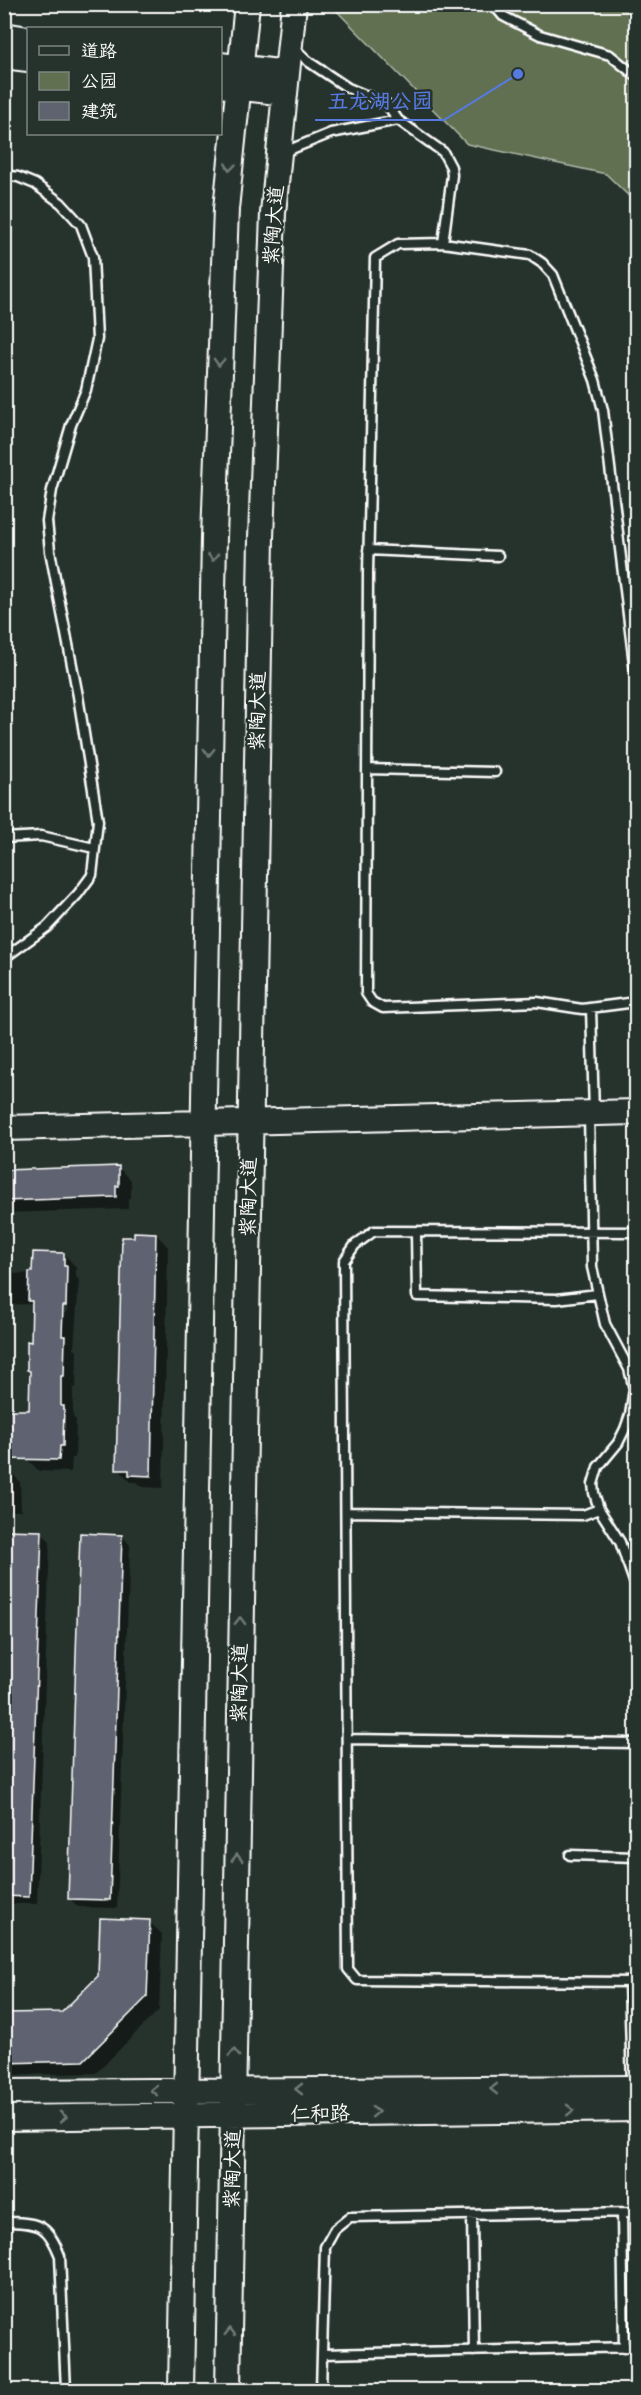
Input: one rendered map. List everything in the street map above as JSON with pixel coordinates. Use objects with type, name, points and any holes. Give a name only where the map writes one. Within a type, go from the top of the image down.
[{"type":"main road","points":[[181,2391],[202,1123],[218,392],[230,76],[247,4]]},
{"type":"main road","name":"紫陶大道","points":[[228,2391],[265,415],[273,213],[294,4]]},
{"type":"main road","points":[[4,35],[27,39]]},
{"type":"main road","points":[[4,56],[27,59]]},
{"type":"main road","points":[[230,76],[286,83]]},
{"type":"main road","points":[[4,1128],[636,1112]]},
{"type":"main road","name":"仁和路","points":[[4,2092],[233,2090],[635,2095]]},
{"type":"main road","name":"仁和路","points":[[4,2118],[233,2114],[635,2095]]},
{"type":"lane","points":[[493,4],[503,16],[540,35],[610,55],[636,76]]},
{"type":"lane","points":[[290,45],[329,77],[348,88],[387,104],[398,120],[443,152],[451,167],[443,243]]},
{"type":"lane","points":[[279,154],[331,133],[398,120]]},
{"type":"lane","points":[[4,175],[18,177],[35,184],[61,203],[81,225],[93,257],[98,339],[86,390],[71,424],[52,490],[47,521],[50,551],[78,696],[98,821],[92,875],[78,894],[47,927],[4,958]]},
{"type":"lane","points":[[636,680],[603,410],[595,380],[553,275],[542,262],[530,255],[443,243],[398,244],[375,258],[368,550],[366,993],[372,1002],[383,1008],[537,1002],[582,1009],[636,1002]]},
{"type":"lane","points":[[368,550],[498,556]]},
{"type":"lane","points":[[367,769],[495,772]]},
{"type":"lane","points":[[4,838],[40,836],[94,848]]},
{"type":"lane","points":[[591,1008],[592,1267],[605,1324],[629,1369],[634,1389],[632,1409],[625,1430],[618,1443],[598,1467],[594,1493],[599,1509],[620,1542],[636,1587]]},
{"type":"lane","points":[[635,2095],[633,1982],[357,1980],[348,1969],[344,1261],[355,1245],[374,1232],[636,1232]]},
{"type":"lane","points":[[416,1232],[417,1296],[557,1299],[597,1294]]},
{"type":"lane","points":[[346,1512],[583,1515],[599,1509]]},
{"type":"lane","points":[[626,1560],[636,1553]]},
{"type":"lane","points":[[348,1739],[636,1743]]},
{"type":"lane","points":[[570,1855],[636,1857]]},
{"type":"lane","points":[[321,2391],[325,2247],[334,2229],[350,2217],[636,2212]]},
{"type":"lane","points":[[622,2213],[624,2348]]},
{"type":"lane","points":[[472,2216],[474,2350]]},
{"type":"lane","points":[[9,2222],[33,2223],[40,2226],[54,2240],[60,2256],[66,2391]]},
{"type":"lane","points":[[322,2354],[636,2347]]},
{"type":"green space","points":[[331,5],[636,5],[636,203],[606,174],[467,144]]},
{"type":"building","points":[[119,1166],[119,1186],[116,1186],[116,1197],[4,1201],[4,1170]]},
{"type":"building","points":[[134,1232],[156,1233],[151,1476],[129,1475],[129,1470],[116,1470],[122,1237],[134,1237]]},
{"type":"building","points":[[33,1252],[64,1253],[64,1266],[67,1266],[66,1306],[63,1306],[62,1336],[65,1336],[64,1376],[61,1376],[61,1406],[64,1406],[63,1446],[60,1446],[59,1460],[4,1459],[4,1410],[29,1410],[30,1371],[27,1370],[27,1341],[31,1342],[32,1301],[28,1301],[29,1272],[32,1272]]},
{"type":"building","points":[[4,1530],[42,1531],[29,1897],[4,1896]]},
{"type":"building","points":[[80,1533],[122,1535],[110,1900],[68,1899]]},
{"type":"building","points":[[100,1918],[150,1920],[147,1997],[83,2061],[4,2063],[4,2013],[62,2012],[98,1976]]},
{"type":"place","name":"五龙湖公园","points":[[518,74]]}]
